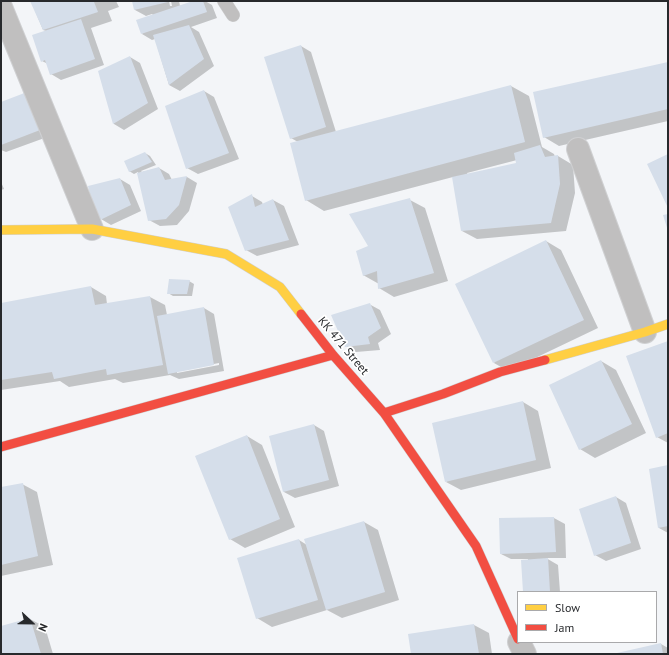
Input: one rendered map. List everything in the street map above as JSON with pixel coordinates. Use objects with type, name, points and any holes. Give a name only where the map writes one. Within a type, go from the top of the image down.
[{"type":"street","points":[[1,7],[92,229]]},
{"type":"street","points":[[578,150],[645,332]]},
{"type":"street","name":"KK 471 Street","points":[[1,230],[92,229],[226,254],[280,287],[333,355],[384,412],[476,546],[517,637]]},
{"type":"street","points":[[384,412],[443,394],[500,372],[645,332],[668,324]]},
{"type":"street","points":[[1,447],[333,355]]},
{"type":"street","points":[[520,643],[525,654]]},
{"type":"lane","points":[[224,1],[233,15]]},
{"type":"building","points":[[30,1],[96,1],[94,2],[98,12],[43,30]]},
{"type":"building","points":[[132,1],[168,1],[168,2],[134,10]]},
{"type":"building","points":[[193,1],[203,1],[207,12],[141,34],[136,20]]},
{"type":"building","points":[[81,19],[95,59],[50,75],[45,60],[41,62],[32,35]]},
{"type":"building","points":[[189,25],[204,59],[169,85],[153,35]]},
{"type":"building","points":[[301,45],[326,127],[290,139],[264,57]]},
{"type":"building","points":[[130,56],[148,103],[113,124],[98,71]]},
{"type":"building","points":[[668,62],[668,109],[543,138],[533,92]]},
{"type":"building","points":[[511,85],[525,142],[305,201],[290,143]]},
{"type":"building","points":[[204,90],[229,153],[186,169],[165,106]]},
{"type":"building","points":[[27,92],[40,130],[1,145],[1,102]]},
{"type":"building","points":[[540,145],[545,157],[558,155],[560,184],[551,223],[461,231],[452,177],[516,163],[514,153]]},
{"type":"building","points":[[145,152],[152,162],[129,172],[124,161]]},
{"type":"building","points":[[668,154],[668,208],[647,164]]},
{"type":"building","points":[[159,167],[165,180],[187,176],[179,205],[166,219],[148,221],[137,173]]},
{"type":"building","points":[[120,178],[131,205],[100,220],[88,186]]},
{"type":"building","points":[[252,194],[255,207],[273,199],[289,240],[245,251],[228,207]]},
{"type":"building","points":[[410,198],[434,273],[378,289],[377,271],[363,276],[356,251],[368,246],[349,214]]},
{"type":"building","points":[[668,214],[668,231],[663,215]]},
{"type":"building","points":[[546,240],[584,320],[493,363],[455,284]]},
{"type":"building","points":[[169,279],[190,280],[187,294],[167,294]]},
{"type":"building","points":[[91,286],[95,305],[150,296],[163,365],[107,375],[106,369],[54,379],[52,372],[1,380],[1,303]]},
{"type":"building","points":[[370,303],[381,328],[368,337],[370,344],[345,347],[331,315]]},
{"type":"building","points":[[204,307],[214,365],[168,374],[157,316]]},
{"type":"building","points":[[668,341],[668,433],[656,438],[626,356]]},
{"type":"building","points":[[601,360],[632,424],[579,450],[549,385]]},
{"type":"building","points":[[523,401],[536,460],[445,482],[432,423]]},
{"type":"building","points":[[314,424],[329,480],[283,492],[269,436]]},
{"type":"building","points":[[247,435],[280,519],[229,540],[195,456]]},
{"type":"building","points":[[668,465],[668,526],[658,528],[649,469]]},
{"type":"building","points":[[23,483],[38,556],[1,565],[1,487]]},
{"type":"building","points":[[616,496],[631,543],[594,556],[579,509]]},
{"type":"building","points":[[554,517],[556,552],[500,554],[499,518]]},
{"type":"building","points":[[364,521],[385,592],[326,610],[304,539]]},
{"type":"building","points":[[299,539],[318,600],[256,619],[237,558]]},
{"type":"building","points":[[548,558],[550,591],[523,591],[521,560]]},
{"type":"building","points":[[30,618],[41,654],[1,654],[1,626]]},
{"type":"building","points":[[474,624],[479,654],[411,654],[408,634]]},
{"type":"building","points":[[661,643],[663,654],[617,654],[617,653]]},
{"type":"traffic: slow","points":[[1,230],[92,229],[226,254],[280,287],[301,314]]},
{"type":"traffic: slow","points":[[545,360],[645,332],[668,324]]},
{"type":"traffic: jam","points":[[301,314],[333,355],[384,413],[443,394],[500,372],[545,360]]},
{"type":"traffic: jam","points":[[1,447],[333,355]]},
{"type":"traffic: jam","points":[[384,413],[476,546],[517,637]]}]
